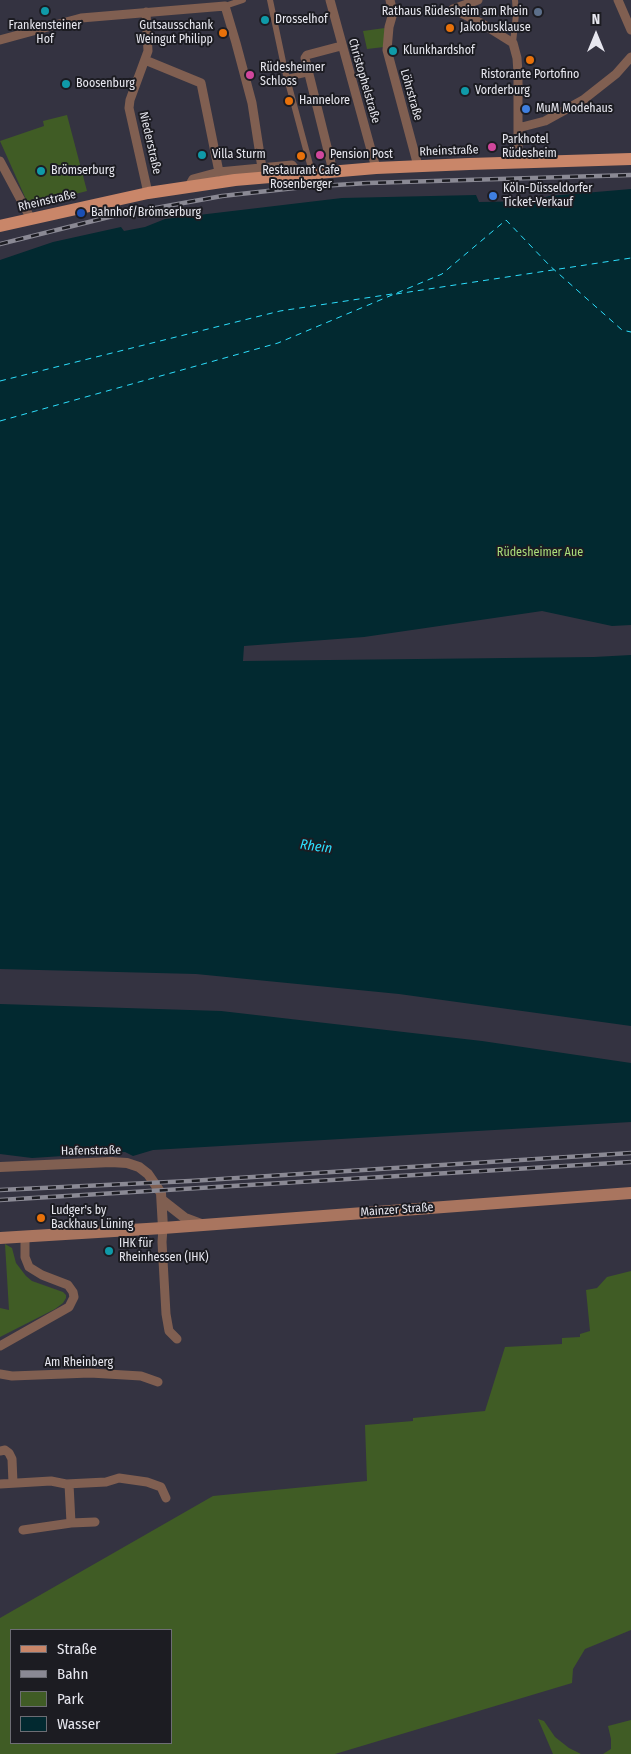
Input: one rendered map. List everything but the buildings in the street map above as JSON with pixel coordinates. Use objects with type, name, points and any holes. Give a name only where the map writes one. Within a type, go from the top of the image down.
[{"type":"main road","name":"Rheinstraße","points":[[0,226],[148,193],[189,186],[305,173],[418,166],[631,159]]},
{"type":"main road","name":"Mainzer Straße","points":[[0,1238],[631,1194]]},
{"type":"street","points":[[0,40],[81,18],[225,6],[243,0]]},
{"type":"street","points":[[270,0],[305,173]]},
{"type":"street","name":"Christophelstraße","points":[[330,0],[341,46],[376,168]]},
{"type":"street","name":"Löhrstraße","points":[[390,0],[393,13],[389,27],[387,50],[418,166]]},
{"type":"street","points":[[451,4],[478,0]]},
{"type":"street","points":[[515,0],[516,14],[512,43],[517,58],[518,162]]},
{"type":"street","points":[[618,0],[631,30]]},
{"type":"street","points":[[451,4],[512,43]]},
{"type":"street","points":[[225,6],[252,103],[262,168]]},
{"type":"street","name":"Niederstraße","points":[[146,12],[149,40],[148,51],[130,100],[129,108],[148,193]]},
{"type":"street","points":[[333,171],[305,58],[307,55],[341,46]]},
{"type":"street","points":[[518,128],[545,121],[583,100],[616,74],[631,57]]},
{"type":"street","points":[[145,60],[201,84],[219,172]]},
{"type":"street","points":[[287,78],[309,73]]},
{"type":"street","points":[[0,161],[30,219]]},
{"type":"street","name":"Rheinstraße","points":[[189,186],[193,179],[219,172],[292,165],[305,173]]},
{"type":"street","name":"Hafenstraße","points":[[0,1167],[111,1162],[127,1163],[139,1167],[148,1174],[161,1193],[163,1228]]},
{"type":"street","name":"Hafenstraße","points":[[162,1200],[185,1218],[201,1224]]},
{"type":"street","points":[[163,1228],[166,1314],[169,1331],[177,1340]]},
{"type":"street","points":[[0,1346],[69,1307],[74,1297],[68,1285],[42,1275],[29,1267],[25,1257],[25,1236]]},
{"type":"street","name":"Am Rheinberg","points":[[0,1374],[12,1376],[90,1373],[140,1376],[158,1382]]},
{"type":"street","points":[[0,1451],[4,1450],[9,1453],[12,1459],[13,1483]]},
{"type":"street","points":[[0,1484],[51,1481],[69,1484],[106,1482],[120,1478],[132,1479],[162,1487],[166,1498]]},
{"type":"street","points":[[69,1484],[71,1523]]},
{"type":"street","points":[[23,1530],[71,1523],[95,1522]]},
{"type":"green space","points":[[385,28],[384,47],[367,49],[363,31]]},
{"type":"green space","points":[[67,115],[87,191],[29,206],[0,141],[44,126],[43,121]]},
{"type":"green space","points":[[5,1244],[12,1248],[16,1263],[26,1276],[32,1281],[63,1292],[66,1298],[55,1309],[0,1337],[0,1308],[9,1310]]},
{"type":"green space","points":[[631,1271],[631,1630],[585,1649],[573,1669],[572,1683],[335,1754],[0,1754],[0,1618],[213,1496],[367,1481],[365,1425],[413,1421],[413,1418],[485,1411],[505,1347],[562,1344],[562,1338],[580,1337],[580,1334],[590,1331],[586,1290],[597,1288],[607,1277]]},
{"type":"green space","points":[[538,1719],[544,1721],[555,1737],[569,1748],[581,1754],[553,1754]]},
{"type":"green space","points":[[631,1720],[631,1754],[603,1754],[611,1749],[608,1726]]},
{"type":"water","name":"Rhein","points":[[631,189],[631,625],[612,626],[542,611],[364,637],[244,646],[243,661],[631,655],[631,1026],[399,994],[196,974],[0,969],[0,260],[53,242],[121,227],[124,231],[145,227],[165,219],[342,198],[476,195],[479,202],[535,201],[549,196]]},
{"type":"water","points":[[0,1004],[221,1011],[482,1041],[631,1063],[631,1122],[153,1150],[133,1156],[125,1152],[32,1158],[0,1154]]},
{"type":"ferry route","points":[[0,421],[278,343],[442,274],[506,220],[550,266],[622,330],[631,332]]},
{"type":"ferry route","points":[[396,294],[631,258]]},
{"type":"ferry route","points":[[0,381],[280,311],[392,294]]},
{"type":"railway","points":[[0,244],[117,215],[222,196],[304,187],[368,183],[631,175]]},
{"type":"railway","points":[[0,1190],[190,1181],[631,1153]]},
{"type":"railway","points":[[0,1200],[631,1162]]},
{"type":"place","name":"Frankensteiner Hof","points":[[45,11]]},
{"type":"place","name":"Rathaus Rüdesheim am Rhein","points":[[538,12]]},
{"type":"place","name":"Drosselhof","points":[[265,20]]},
{"type":"place","name":"Jakobusklause","points":[[450,28]]},
{"type":"place","name":"Gutsausschank Weingut Philipp","points":[[223,33]]},
{"type":"place","name":"Klunkhardshof","points":[[393,51]]},
{"type":"place","name":"Ristorante Portofino","points":[[530,60]]},
{"type":"place","name":"Rüdesheimer Schloss","points":[[250,75]]},
{"type":"place","name":"Boosenburg","points":[[66,84]]},
{"type":"place","name":"Vorderburg","points":[[465,91]]},
{"type":"place","name":"Hannelore","points":[[289,101]]},
{"type":"place","name":"MuM Modehaus","points":[[526,109]]},
{"type":"place","name":"Parkhotel Rüdesheim","points":[[492,147]]},
{"type":"place","name":"Villa Sturm","points":[[202,155]]},
{"type":"place","name":"Pension Post","points":[[320,155]]},
{"type":"place","name":"Restaurant Cafe Rosenberger","points":[[301,156]]},
{"type":"place","name":"Brömserburg","points":[[41,171]]},
{"type":"place","name":"Köln-Düsseldorfer Ticket-Verkauf","points":[[493,196]]},
{"type":"place","name":"Bahnhof/Brömserburg","points":[[81,213]]},
{"type":"place","name":"Ludger's by Backhaus Lüning","points":[[41,1218]]},
{"type":"place","name":"IHK für Rheinhessen (IHK)","points":[[109,1251]]},
{"type":"park label","name":"Rüdesheimer Aue","points":[[540,553]]}]
